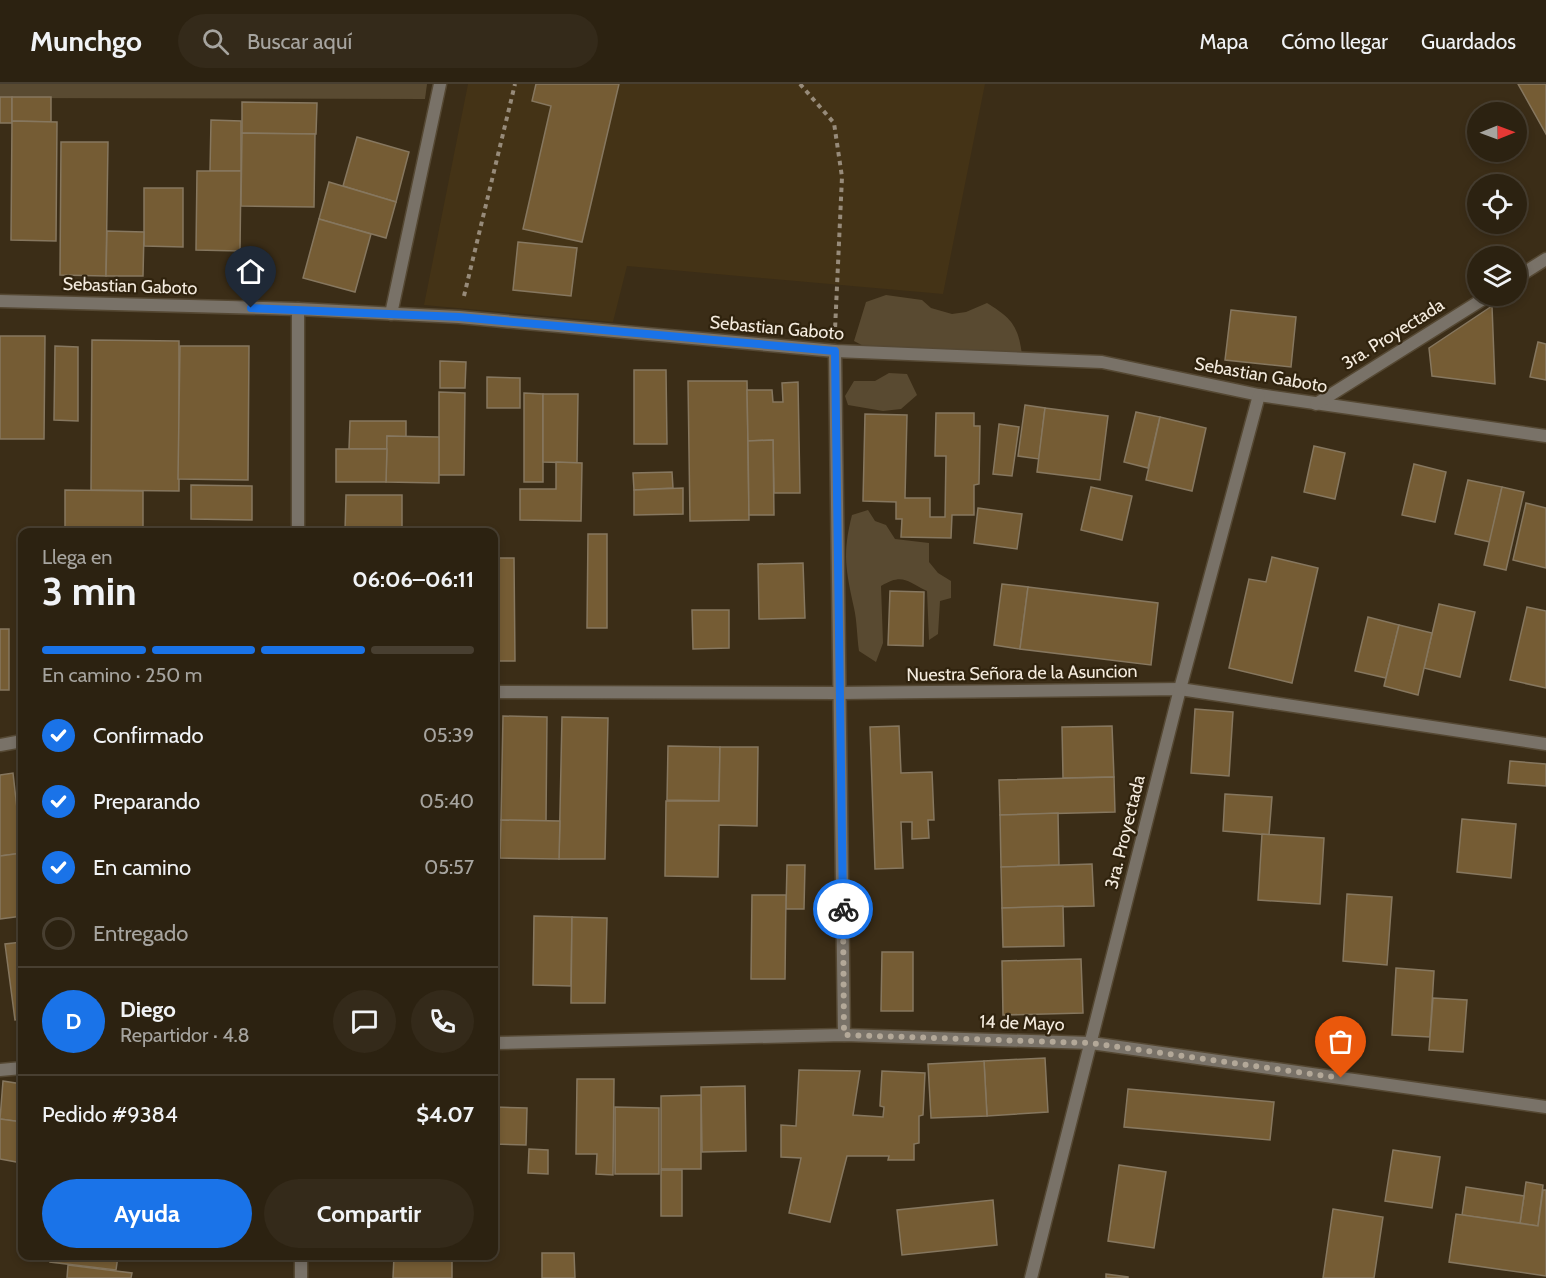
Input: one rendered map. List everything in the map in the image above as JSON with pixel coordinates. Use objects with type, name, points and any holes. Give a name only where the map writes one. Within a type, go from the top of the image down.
[{"type":"street","points":[[391,314],[440,84]]},
{"type":"street","points":[[1527,271],[1546,259]]},
{"type":"street","name":"Sebastian Gaboto","points":[[0,301],[298,309],[459,317],[835,351],[1102,362],[1259,396],[1546,436]]},
{"type":"street","name":"3ra. Proyectada","points":[[1316,404],[1472,306]]},
{"type":"street","points":[[298,309],[298,528]]},
{"type":"street","points":[[835,351],[844,1035]]},
{"type":"street","name":"3ra. Proyectada","points":[[1031,1278],[1180,689],[1259,396]]},
{"type":"street","name":"Nuestra Señora de la Asuncion","points":[[498,692],[840,693],[1180,689],[1546,744]]},
{"type":"street","points":[[0,746],[18,742]]},
{"type":"street","name":"14 de Mayo","points":[[498,1043],[844,1035],[1090,1043],[1546,1107]]},
{"type":"street","points":[[0,1070],[18,1068]]},
{"type":"street","points":[[301,1260],[301,1278]]},
{"type":"path","points":[[459,317],[515,84]]},
{"type":"path","points":[[800,84],[834,123],[842,177],[835,351]]},
{"type":"shaded area","points":[[0,84],[427,84],[425,99],[0,98]]},
{"type":"shaded area","points":[[468,84],[985,84],[943,294],[627,266],[613,322],[424,305]]},
{"type":"shaded area","points":[[886,295],[922,300],[931,308],[952,314],[966,312],[987,303],[1012,323],[1022,354],[1010,361],[936,348],[877,353],[854,341],[866,302]]},
{"type":"shaded area","points":[[889,373],[907,374],[917,395],[901,409],[883,411],[848,405],[845,396],[854,381],[875,381]]},
{"type":"shaded area","points":[[868,510],[875,521],[886,525],[895,539],[929,543],[929,562],[938,573],[951,581],[951,598],[940,601],[938,634],[929,640],[927,591],[900,579],[881,586],[883,643],[876,662],[859,651],[856,618],[846,562],[852,515]]},
{"type":"building","points":[[536,84],[619,84],[582,242],[523,229],[551,106],[532,101]]},
{"type":"building","points":[[1518,84],[1546,84],[1546,134]]},
{"type":"building","points":[[0,97],[12,97],[12,123],[0,123]]},
{"type":"building","points":[[12,97],[51,97],[51,122],[12,121]]},
{"type":"building","points":[[242,102],[317,103],[316,134],[242,133]]},
{"type":"building","points":[[211,120],[241,121],[241,171],[210,171]]},
{"type":"building","points":[[12,121],[57,122],[56,241],[11,240]]},
{"type":"building","points":[[242,133],[315,134],[314,207],[241,206]]},
{"type":"building","points":[[357,137],[409,152],[396,202],[343,186]]},
{"type":"building","points":[[61,142],[108,142],[106,276],[60,275]]},
{"type":"building","points":[[197,171],[241,171],[240,251],[196,250]]},
{"type":"building","points":[[329,182],[396,202],[386,238],[319,219]]},
{"type":"building","points":[[144,188],[183,188],[183,247],[144,246]]},
{"type":"building","points":[[319,219],[371,234],[355,292],[303,278]]},
{"type":"building","points":[[107,231],[144,232],[143,276],[106,276]]},
{"type":"building","points":[[518,242],[577,248],[571,296],[513,290]]},
{"type":"building","points":[[1492,306],[1495,384],[1432,376],[1429,348]]},
{"type":"building","points":[[1231,310],[1296,317],[1291,367],[1225,360]]},
{"type":"building","points":[[0,336],[45,336],[44,439],[0,439]]},
{"type":"building","points":[[92,340],[179,341],[179,491],[91,490]]},
{"type":"building","points":[[1538,342],[1546,344],[1546,380],[1530,377]]},
{"type":"building","points":[[55,346],[78,347],[78,421],[54,420]]},
{"type":"building","points":[[180,346],[249,346],[248,480],[178,479]]},
{"type":"building","points":[[440,361],[466,362],[465,388],[440,388]]},
{"type":"building","points":[[634,370],[666,370],[667,444],[634,444]]},
{"type":"building","points":[[487,377],[520,378],[520,408],[487,408]]},
{"type":"building","points":[[688,381],[747,381],[749,520],[690,521]]},
{"type":"building","points":[[798,382],[800,493],[774,493],[773,440],[748,441],[747,390],[772,390],[773,402],[783,402],[782,383]]},
{"type":"building","points":[[439,392],[465,393],[464,475],[439,475]]},
{"type":"building","points":[[524,393],[543,394],[543,482],[524,482]]},
{"type":"building","points":[[543,394],[578,394],[577,463],[543,462]]},
{"type":"building","points":[[1025,405],[1045,408],[1039,459],[1018,456]]},
{"type":"building","points":[[1045,408],[1108,416],[1100,480],[1037,472]]},
{"type":"building","points":[[1136,412],[1160,417],[1148,468],[1124,462]]},
{"type":"building","points":[[936,413],[974,413],[974,426],[980,426],[979,484],[974,485],[974,515],[952,515],[951,538],[901,537],[902,519],[896,519],[896,502],[863,501],[865,414],[907,415],[905,498],[930,498],[930,517],[945,517],[946,456],[935,456]]},
{"type":"building","points":[[1160,417],[1206,428],[1192,491],[1146,480]]},
{"type":"building","points":[[350,421],[406,421],[406,437],[387,436],[387,449],[349,449]]},
{"type":"building","points":[[999,424],[1019,427],[1012,476],[993,474]]},
{"type":"building","points":[[387,436],[439,437],[439,483],[386,482]]},
{"type":"building","points":[[773,440],[774,515],[749,515],[748,441]]},
{"type":"building","points":[[1314,446],[1345,453],[1335,499],[1304,492]]},
{"type":"building","points":[[336,449],[387,449],[386,482],[336,482]]},
{"type":"building","points":[[556,462],[582,463],[581,521],[520,520],[520,489],[556,489]]},
{"type":"building","points":[[1414,464],[1446,472],[1435,522],[1402,515]]},
{"type":"building","points":[[672,472],[673,488],[634,490],[633,473]]},
{"type":"building","points":[[1468,480],[1502,487],[1490,542],[1455,534]]},
{"type":"building","points":[[191,485],[252,486],[252,520],[191,519]]},
{"type":"building","points":[[1091,487],[1132,496],[1122,540],[1081,530]]},
{"type":"building","points":[[1502,487],[1524,492],[1506,570],[1484,565]]},
{"type":"building","points":[[683,488],[683,514],[634,515],[634,490]]},
{"type":"building","points":[[65,490],[143,491],[143,528],[65,528]]},
{"type":"building","points":[[346,495],[402,495],[402,528],[345,528]]},
{"type":"building","points":[[1526,503],[1546,508],[1546,568],[1513,560]]},
{"type":"building","points":[[978,508],[1022,514],[1017,549],[974,543]]},
{"type":"building","points":[[588,534],[607,534],[607,628],[587,628]]},
{"type":"building","points":[[1272,557],[1318,568],[1292,683],[1229,668],[1249,579],[1266,582]]},
{"type":"building","points":[[498,558],[514,558],[515,661],[498,661]]},
{"type":"building","points":[[803,563],[805,618],[759,619],[758,564]]},
{"type":"building","points":[[1002,584],[1028,587],[1020,649],[994,645]]},
{"type":"building","points":[[1028,587],[1158,603],[1151,665],[1020,649]]},
{"type":"building","points":[[890,591],[924,592],[923,646],[888,645]]},
{"type":"building","points":[[1439,604],[1475,612],[1460,677],[1424,668]]},
{"type":"building","points":[[1527,607],[1546,611],[1546,688],[1510,680]]},
{"type":"building","points":[[692,610],[729,610],[729,648],[693,649]]},
{"type":"building","points":[[1368,617],[1399,625],[1386,678],[1355,671]]},
{"type":"building","points":[[1399,625],[1432,633],[1418,695],[1384,686]]},
{"type":"building","points":[[0,629],[9,629],[9,690],[0,690]]},
{"type":"building","points":[[1195,709],[1233,712],[1229,776],[1191,773]]},
{"type":"building","points":[[503,716],[547,717],[546,821],[501,820]]},
{"type":"building","points":[[562,717],[608,718],[605,859],[559,859]]},
{"type":"building","points":[[899,726],[901,773],[932,772],[934,820],[928,820],[929,838],[912,839],[912,822],[901,822],[903,868],[875,869],[870,727]]},
{"type":"building","points":[[1112,726],[1114,777],[1063,778],[1062,727]]},
{"type":"building","points":[[668,746],[720,747],[719,801],[667,800]]},
{"type":"building","points":[[720,747],[758,747],[757,826],[719,825],[718,877],[665,876],[666,801],[719,801]]},
{"type":"building","points":[[1510,761],[1546,764],[1546,786],[1508,783]]},
{"type":"building","points":[[13,773],[18,817],[18,854],[0,856],[0,775]]},
{"type":"building","points":[[1114,777],[1115,812],[1000,815],[999,780]]},
{"type":"building","points":[[1225,794],[1272,797],[1269,835],[1223,831]]},
{"type":"building","points":[[1058,813],[1059,865],[1001,867],[1000,815]]},
{"type":"building","points":[[1462,819],[1516,824],[1511,878],[1457,872]]},
{"type":"building","points":[[501,820],[560,821],[559,859],[500,858]]},
{"type":"building","points":[[1262,834],[1324,838],[1320,904],[1258,900]]},
{"type":"building","points":[[18,854],[18,917],[0,919],[0,856]]},
{"type":"building","points":[[1092,864],[1094,906],[1002,908],[1001,867]]},
{"type":"building","points":[[787,865],[805,865],[804,909],[786,909]]},
{"type":"building","points":[[1347,894],[1392,897],[1387,965],[1343,961]]},
{"type":"building","points":[[752,895],[786,895],[785,979],[751,979]]},
{"type":"building","points":[[1063,906],[1064,946],[1003,947],[1002,908]]},
{"type":"building","points":[[534,916],[572,917],[571,986],[533,985]]},
{"type":"building","points":[[572,917],[607,918],[605,1003],[571,1003]]},
{"type":"building","points":[[18,942],[18,1020],[15,1020],[5,944]]},
{"type":"building","points":[[882,952],[913,952],[913,1011],[881,1011]]},
{"type":"building","points":[[1081,959],[1083,1013],[1003,1015],[1002,961]]},
{"type":"building","points":[[1396,968],[1434,971],[1430,1037],[1392,1035]]},
{"type":"building","points":[[1433,998],[1467,1000],[1463,1052],[1429,1050]]},
{"type":"building","points":[[1045,1058],[1048,1112],[987,1116],[984,1061]]},
{"type":"building","points":[[984,1061],[987,1116],[931,1118],[928,1064]]},
{"type":"building","points":[[799,1070],[860,1071],[853,1115],[883,1117],[884,1107],[880,1106],[882,1071],[925,1073],[923,1115],[919,1116],[919,1143],[914,1144],[914,1160],[888,1160],[889,1156],[847,1156],[830,1222],[789,1213],[801,1158],[781,1157],[781,1125],[796,1126]]},
{"type":"building","points":[[577,1079],[614,1079],[613,1175],[596,1174],[597,1154],[576,1154]]},
{"type":"building","points":[[3,1081],[18,1083],[18,1121],[0,1119]]},
{"type":"building","points":[[745,1086],[746,1151],[702,1152],[701,1087]]},
{"type":"building","points":[[1128,1089],[1274,1102],[1270,1140],[1124,1127]]},
{"type":"building","points":[[701,1095],[701,1169],[661,1169],[661,1096]]},
{"type":"building","points":[[498,1107],[527,1108],[526,1145],[498,1144]]},
{"type":"building","points":[[615,1107],[659,1108],[659,1174],[615,1174]]},
{"type":"building","points":[[0,1119],[18,1121],[18,1162],[0,1159]]},
{"type":"building","points":[[529,1149],[548,1150],[548,1174],[528,1173]]},
{"type":"building","points":[[1393,1150],[1440,1157],[1432,1208],[1385,1201]]},
{"type":"building","points":[[1119,1165],[1166,1172],[1154,1248],[1108,1241]]},
{"type":"building","points":[[661,1170],[682,1170],[682,1216],[661,1216]]},
{"type":"building","points":[[1526,1182],[1543,1185],[1538,1226],[1520,1223]]},
{"type":"building","points":[[1466,1187],[1524,1196],[1520,1223],[1462,1215]]},
{"type":"building","points":[[1543,1190],[1546,1190],[1546,1276],[1449,1262],[1456,1214],[1538,1226]]},
{"type":"building","points":[[993,1200],[997,1245],[902,1255],[897,1210]]},
{"type":"building","points":[[1333,1209],[1383,1217],[1374,1278],[1323,1278]]},
{"type":"building","points":[[542,1253],[574,1253],[575,1278],[542,1278]]},
{"type":"building","points":[[50,1260],[117,1260],[116,1270],[50,1262]]},
{"type":"building","points":[[394,1260],[452,1260],[452,1278],[393,1278]]},
{"type":"building","points":[[68,1265],[132,1273],[131,1278],[67,1278]]},
{"type":"building","points":[[1106,1274],[1128,1277],[1128,1278],[1106,1278]]},
{"type":"way so far","points":[[843,909],[844,1035],[1090,1043],[1341,1078]]},
{"type":"route","points":[[251,308],[459,317],[835,351],[843,909]]}]
